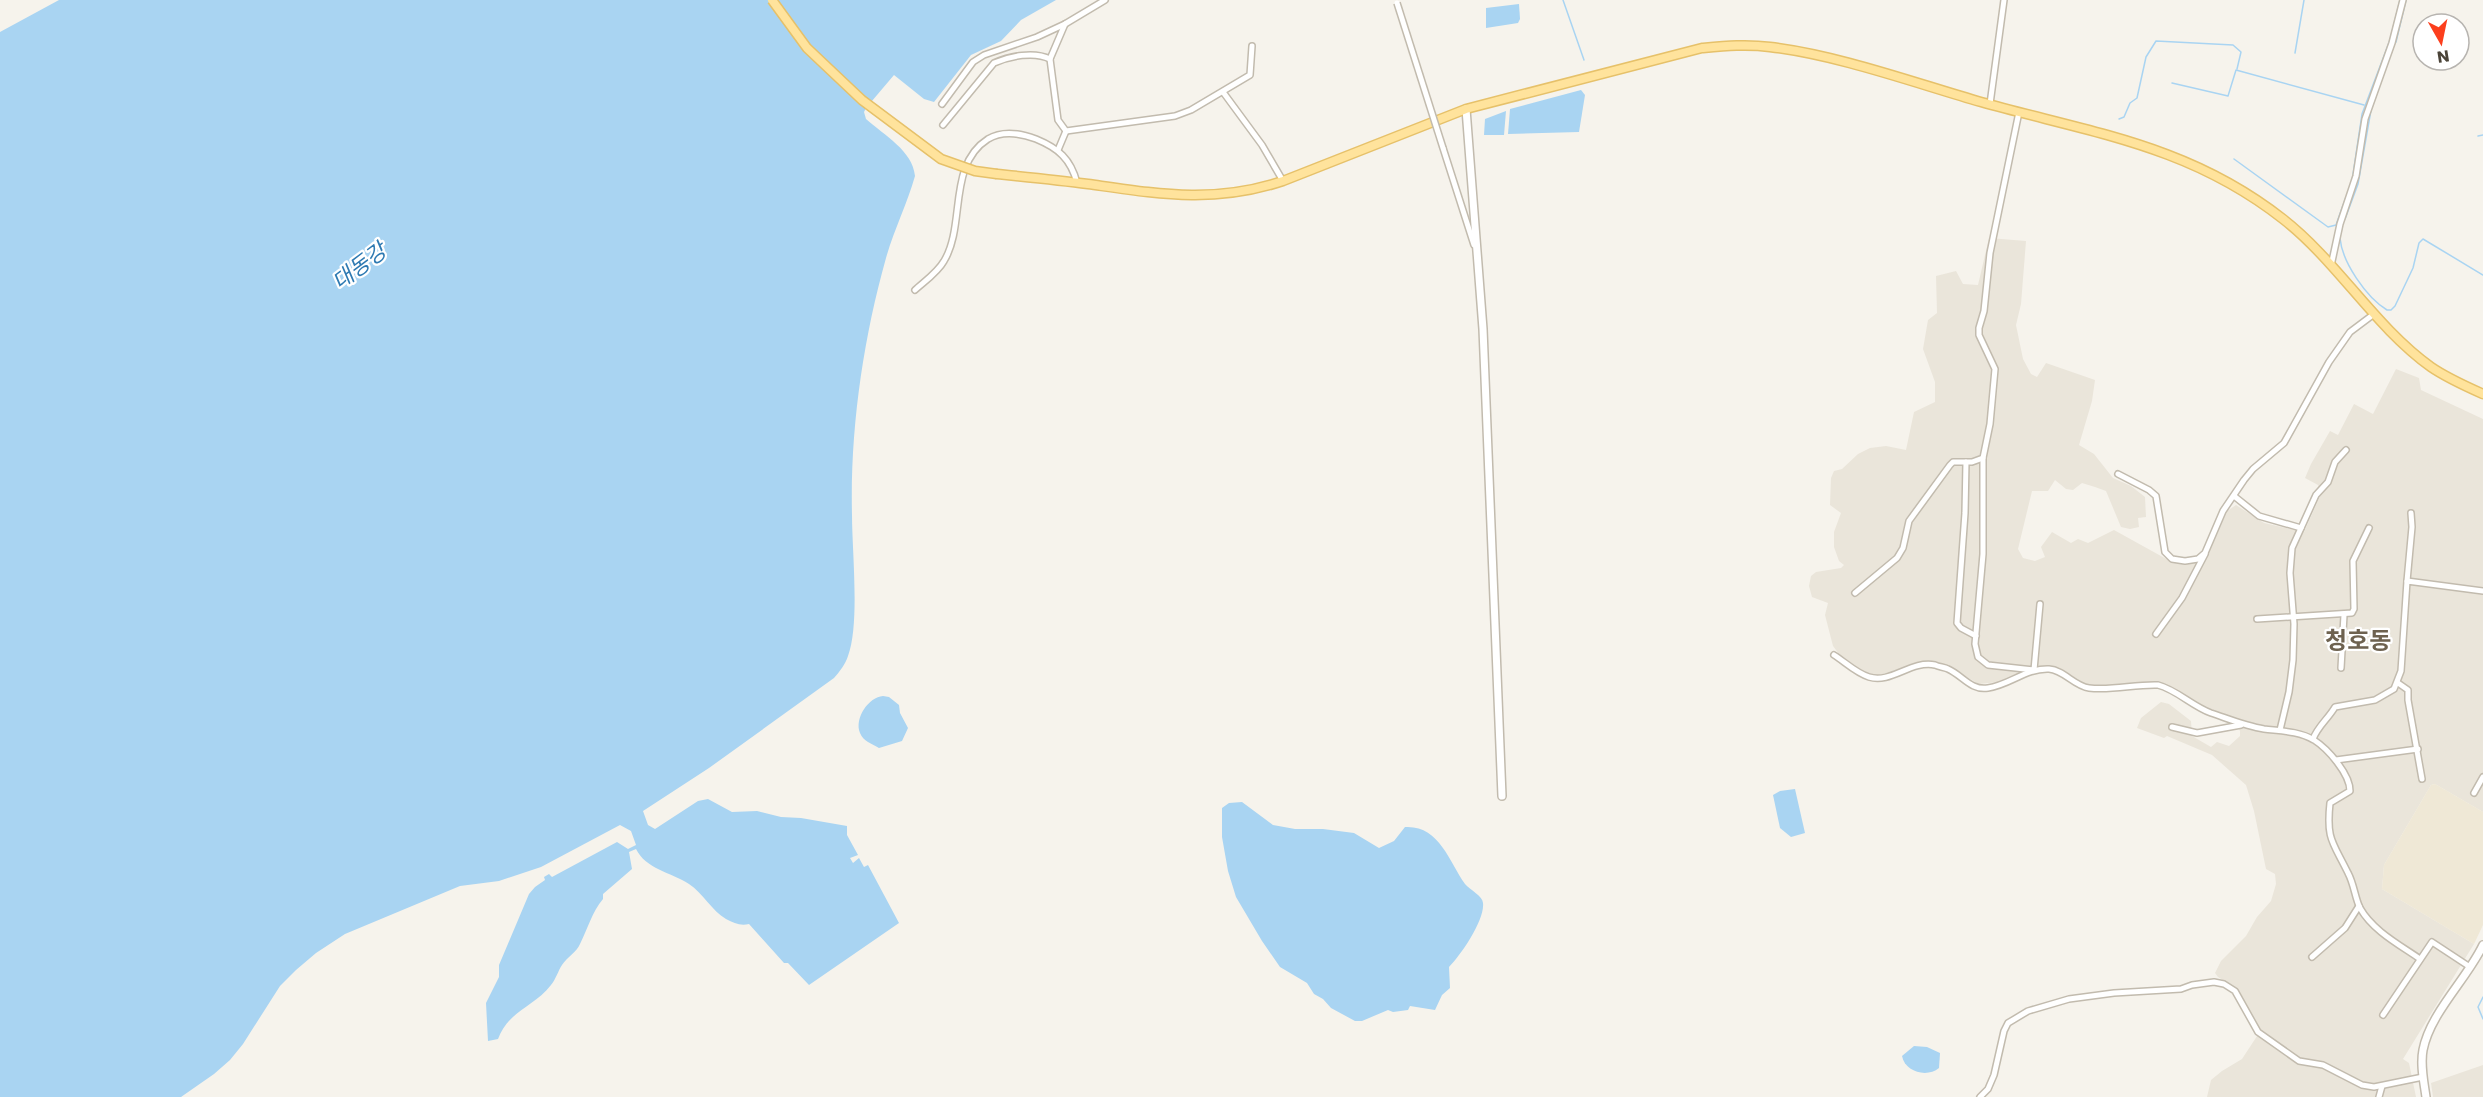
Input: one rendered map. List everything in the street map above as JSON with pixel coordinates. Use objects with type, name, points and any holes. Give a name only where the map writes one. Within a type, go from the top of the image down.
[{"type":"main road","points":[[772,0],[807,48],[862,100],[941,159],[975,171],[1171,196],[1207,196],[1258,189],[1466,109],[1702,48],[1736,45],[1770,47],[1816,55],[2156,148],[2196,165],[2251,195],[2313,245],[2374,314],[2411,351],[2432,368],[2483,394]]},
{"type":"street","points":[[942,104],[973,62],[984,55],[1037,37],[1065,24],[1105,0]]},
{"type":"street","points":[[1990,104],[2004,0]]},
{"type":"street","points":[[2331,266],[2340,224],[2356,176],[2365,119],[2392,43],[2403,0]]},
{"type":"street","points":[[1396,1],[1476,249]]},
{"type":"street","points":[[1065,24],[1050,59],[1058,120],[1066,131]]},
{"type":"street","points":[[1066,131],[1175,116],[1223,92],[1250,75],[1252,46]]},
{"type":"street","points":[[944,124],[994,63],[1005,58],[1026,56],[1050,59]]},
{"type":"street","points":[[1223,92],[1262,145],[1283,181]]},
{"type":"street","points":[[1466,109],[1483,329],[1490,461],[1502,796]]},
{"type":"street","points":[[2019,111],[1990,253],[1984,311],[1979,328],[1979,335],[1995,369],[1990,424],[1983,458],[1983,554],[1975,652],[1988,665],[2053,670],[2074,684],[2089,688],[2143,685],[2168,688],[2194,706],[2243,724],[2280,730],[2313,739],[2336,760],[2349,782],[2350,791],[2330,803],[2327,827],[2329,836],[2349,875],[2359,906],[2382,933],[2421,959]]},
{"type":"street","points":[[1058,150],[1066,131]]},
{"type":"street","points":[[915,290],[945,260],[963,174],[968,160],[982,143],[997,134],[1011,133],[1030,137],[1058,150],[1074,169],[1077,183]]},
{"type":"street","points":[[2156,634],[2182,598],[2205,553],[2217,521],[2253,469],[2284,443],[2330,362],[2350,332],[2374,314]]},
{"type":"street","points":[[2280,730],[2289,692],[2293,660],[2290,561],[2292,548],[2316,495],[2332,474],[2335,462],[2346,450]]},
{"type":"street","points":[[1855,593],[1897,558],[1903,548],[1909,521],[1950,465],[1953,462],[1983,458]]},
{"type":"street","points":[[1966,462],[1965,513],[1957,623],[1976,636]]},
{"type":"street","points":[[2118,474],[2156,496],[2165,552],[2172,558],[2185,561],[2198,559],[2205,553]]},
{"type":"street","points":[[2235,496],[2259,516],[2301,528]]},
{"type":"street","points":[[2313,739],[2318,726],[2329,717],[2335,707],[2375,700],[2386,695],[2398,683],[2412,527],[2411,513]]},
{"type":"street","points":[[2257,619],[2352,613],[2354,609],[2353,561],[2369,528]]},
{"type":"street","points":[[2407,581],[2483,591]]},
{"type":"street","points":[[2034,670],[2040,604]]},
{"type":"street","points":[[2341,668],[2344,615]]},
{"type":"street","points":[[1834,655],[1869,677],[1883,678],[1909,667],[1931,664],[1948,669],[1980,688],[2002,684],[2034,670]]},
{"type":"street","points":[[2398,683],[2408,690],[2422,779]]},
{"type":"street","points":[[2172,727],[2197,733],[2243,724]]},
{"type":"street","points":[[2336,760],[2418,749]]},
{"type":"street","points":[[2474,793],[2483,777]]},
{"type":"street","points":[[2312,957],[2345,928],[2359,906]]},
{"type":"street","points":[[2383,1015],[2432,942],[2470,967]]},
{"type":"street","points":[[2426,1097],[2422,1061],[2425,1041],[2433,1024],[2483,945]]},
{"type":"street","points":[[1980,1097],[1988,1089],[1994,1075],[2004,1030],[2008,1023],[2028,1011],[2069,999],[2181,989],[2214,982],[2224,984],[2235,991],[2258,1032],[2299,1061],[2323,1065],[2362,1085],[2382,1086],[2423,1077]]},
{"type":"street","points":[[2379,1097],[2382,1086]]},
{"type":"shaded area","points":[[1989,238],[2026,241],[2021,304],[2016,325],[2023,359],[2031,374],[2037,377],[2046,363],[2095,380],[2092,401],[2079,445],[2094,454],[2113,478],[2131,486],[2145,497],[2146,517],[2138,518],[2139,527],[2130,529],[2121,527],[2106,491],[2082,483],[2073,490],[2066,489],[2055,480],[2048,491],[2032,491],[2018,549],[2023,558],[2035,561],[2045,557],[2041,547],[2052,532],[2071,543],[2078,539],[2088,543],[2114,530],[2170,561],[2182,564],[2198,562],[2206,557],[2224,513],[2236,505],[2264,523],[2304,532],[2321,494],[2318,485],[2305,478],[2311,464],[2330,431],[2338,435],[2354,404],[2373,414],[2396,369],[2419,378],[2421,390],[2483,419],[2483,812],[2435,784],[2431,785],[2384,865],[2382,889],[2474,944],[2403,1059],[2409,1063],[2416,1097],[2207,1097],[2211,1080],[2242,1059],[2261,1030],[2237,989],[2215,973],[2221,961],[2246,936],[2257,917],[2271,901],[2276,884],[2275,874],[2266,869],[2246,785],[2212,755],[2167,736],[2164,738],[2137,728],[2141,718],[2161,702],[2169,704],[2191,721],[2192,736],[2211,747],[2217,742],[2229,746],[2240,736],[2235,720],[2195,703],[2164,683],[2108,687],[2087,685],[2060,670],[2039,667],[1999,682],[1979,684],[1949,667],[1922,662],[1876,676],[1867,674],[1842,658],[1833,646],[1825,615],[1828,603],[1812,597],[1809,586],[1811,576],[1816,572],[1841,568],[1844,565],[1839,561],[1834,547],[1834,532],[1841,513],[1830,505],[1831,478],[1834,471],[1842,469],[1858,454],[1870,448],[1886,446],[1906,450],[1914,412],[1935,402],[1935,382],[1923,349],[1928,320],[1937,313],[1936,276],[1956,271],[1963,284],[1978,285]]},
{"type":"shaded area","points":[[2435,784],[2483,812],[2483,925],[2474,944],[2382,889],[2384,865],[2431,785]]},
{"type":"shaded area","points":[[2483,1065],[2483,1097],[2433,1097],[2431,1083]]},
{"type":"water","name":"대동강","points":[[59,0],[1056,0],[1021,20],[1001,41],[971,55],[934,102],[924,99],[894,75],[866,108],[864,112],[866,119],[903,151],[913,167],[915,176],[886,258],[871,321],[860,385],[852,483],[855,607],[852,642],[848,656],[834,678],[709,768],[643,811],[648,825],[655,829],[698,801],[708,799],[732,812],[757,811],[781,817],[847,826],[847,835],[858,855],[850,858],[853,863],[859,858],[864,867],[868,865],[899,923],[809,985],[788,963],[784,963],[749,924],[734,923],[726,919],[689,884],[652,866],[640,856],[636,849],[629,852],[632,869],[603,894],[603,899],[579,947],[562,965],[551,985],[508,1022],[498,1039],[488,1041],[486,1003],[499,977],[499,965],[529,894],[549,874],[552,877],[617,842],[628,849],[636,845],[631,831],[620,825],[541,867],[499,881],[460,886],[345,934],[316,953],[296,970],[280,986],[243,1044],[230,1060],[181,1097],[0,1097],[0,32]]},
{"type":"water","points":[[1519,4],[1518,23],[1486,28],[1486,8]]},
{"type":"water","points":[[1581,90],[1585,95],[1579,132],[1508,134],[1510,109]]},
{"type":"water","points":[[1506,111],[1504,135],[1484,135],[1485,119]]},
{"type":"water","points":[[883,696],[889,697],[899,705],[900,713],[908,728],[902,741],[879,748],[861,736],[859,721],[868,704]]},
{"type":"water","points":[[1795,789],[1805,833],[1791,837],[1780,828],[1773,795],[1780,791]]},
{"type":"water","points":[[1242,802],[1273,825],[1295,829],[1323,829],[1354,833],[1379,848],[1394,841],[1405,827],[1417,828],[1435,838],[1465,884],[1479,895],[1483,903],[1483,910],[1466,946],[1449,967],[1450,988],[1442,995],[1435,1010],[1410,1006],[1408,1010],[1393,1012],[1388,1010],[1362,1021],[1355,1021],[1331,1008],[1323,999],[1314,994],[1307,983],[1280,967],[1236,897],[1228,871],[1222,837],[1222,808],[1229,803]]},
{"type":"water","points":[[1914,1046],[1927,1047],[1940,1053],[1939,1068],[1923,1073],[1907,1066],[1902,1056]]},
{"type":"waterway","points":[[1563,0],[1584,60]]},
{"type":"waterway","points":[[2295,53],[2304,0]]},
{"type":"waterway","points":[[2352,181],[2362,114],[2390,40],[2400,0]]},
{"type":"waterway","points":[[2396,42],[2406,0]]},
{"type":"waterway","points":[[2119,119],[2124,117],[2130,103],[2137,98],[2146,57],[2156,41],[2233,45],[2241,52],[2237,69]]},
{"type":"waterway","points":[[2345,219],[2358,184],[2371,110],[2393,48]]},
{"type":"waterway","points":[[2172,83],[2228,96],[2236,70],[2364,105]]},
{"type":"waterway","points":[[2478,136],[2483,135]]},
{"type":"waterway","points":[[2234,159],[2328,227],[2336,225],[2346,197]]},
{"type":"waterway","points":[[2340,238],[2345,258],[2356,278],[2371,297],[2387,310],[2395,306],[2413,268],[2419,243],[2423,239],[2483,275]]},
{"type":"waterway","points":[[2483,997],[2478,1007],[2483,1019]]},
{"type":"district","name":"청호동","points":[[2358,641]]}]
